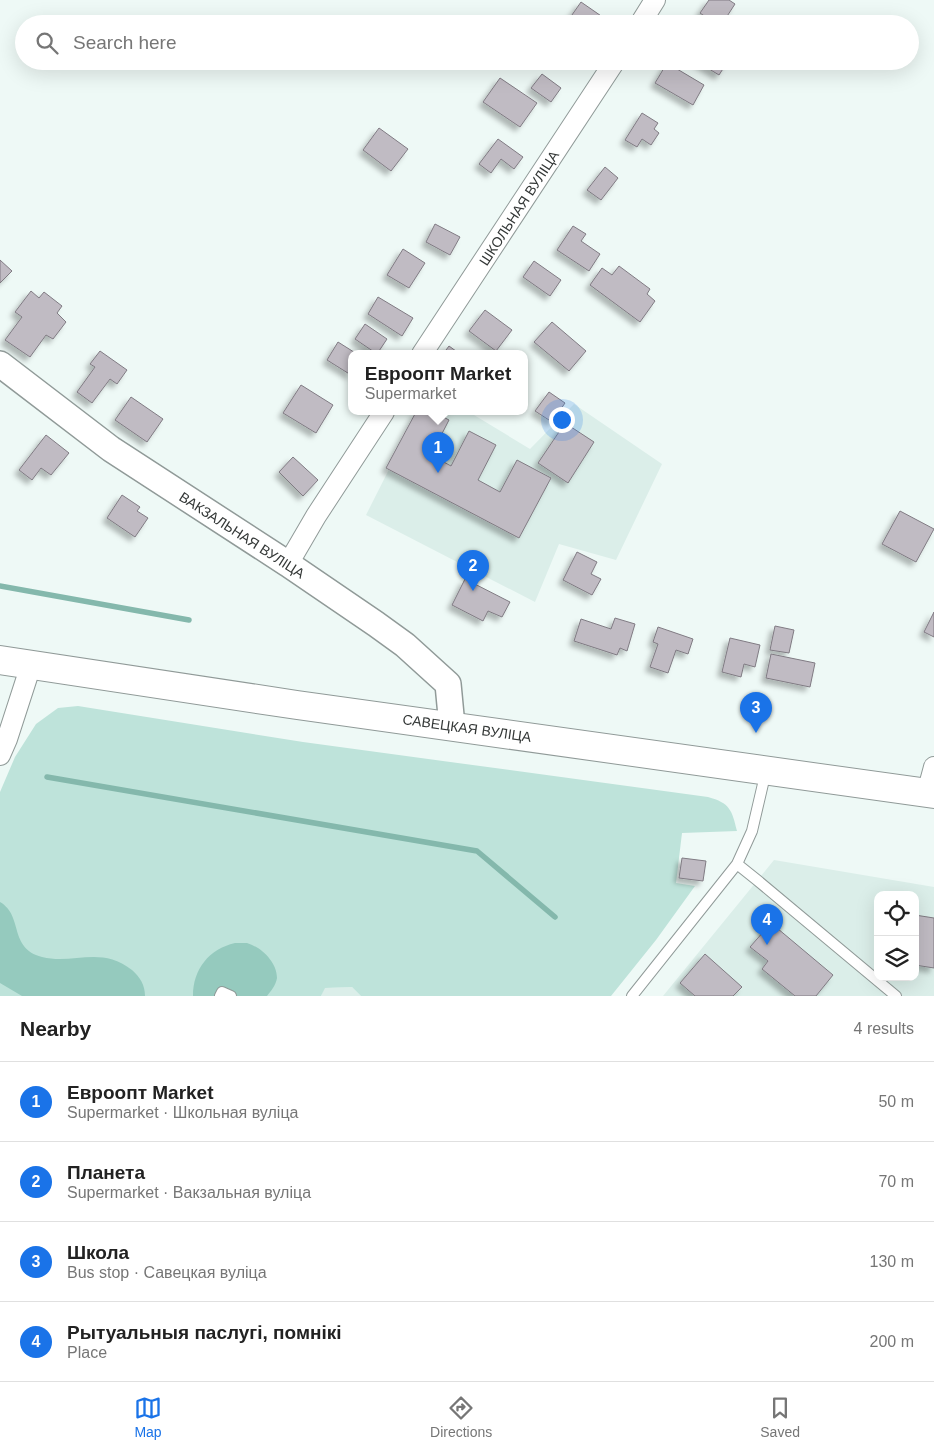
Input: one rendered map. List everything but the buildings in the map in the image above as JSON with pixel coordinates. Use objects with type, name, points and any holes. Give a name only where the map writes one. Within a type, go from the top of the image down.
[{"type":"main road","name":"САВЕЦКАЯ ВУЛІЦА","points":[[0,660],[297,705],[931,794]]},
{"type":"street","points":[[646,15],[656,0]]},
{"type":"street","name":"ШКОЛЬНАЯ ВУЛІЦА","points":[[425,350],[609,70]]},
{"type":"street","name":"ВАКЗАЛЬНАЯ ВУЛІЦА","points":[[0,364],[111,449],[288,564],[405,645],[448,684],[452,726]]},
{"type":"street","points":[[288,564],[316,516],[382,415]]},
{"type":"street","points":[[0,754],[31,665]]},
{"type":"street","points":[[931,794],[934,767]]},
{"type":"lane","points":[[632,996],[736,864],[752,831],[766,770]]},
{"type":"lane","points":[[736,864],[896,996]]},
{"type":"lane","points":[[220,996],[222,992],[231,996]]},
{"type":"shaded area","points":[[574,404],[662,464],[616,560],[559,544],[535,602],[366,515],[416,415],[474,415],[530,449]]},
{"type":"shaded area","points":[[774,860],[934,887],[934,996],[663,996]]},
{"type":"shaded area","points":[[352,987],[361,996],[321,996],[324,988]]},
{"type":"green space","points":[[78,706],[303,742],[708,797],[721,802],[729,808],[737,831],[682,833],[676,883],[695,886],[656,940],[611,996],[361,996],[352,987],[325,988],[321,996],[0,996],[0,792],[15,757],[36,724],[58,708]]},
{"type":"green space","points":[[0,902],[12,915],[24,947],[31,953],[54,959],[98,957],[120,963],[132,970],[140,978],[145,996],[22,996],[0,983]]},
{"type":"green space","points":[[235,943],[247,943],[258,948],[271,961],[277,978],[269,994],[267,996],[193,996],[196,977],[204,962],[217,950]]},
{"type":"waterway","points":[[0,586],[189,620]]},
{"type":"waterway","points":[[47,777],[477,851],[555,917]]},
{"type":"place","name":"Евроопт Market","points":[[438,473]]},
{"type":"place","name":"Планета","points":[[473,591]]},
{"type":"place","name":"Школа","points":[[756,733]]},
{"type":"place","name":"Рытуальныя паслугі, помнікі","points":[[767,945]]}]
